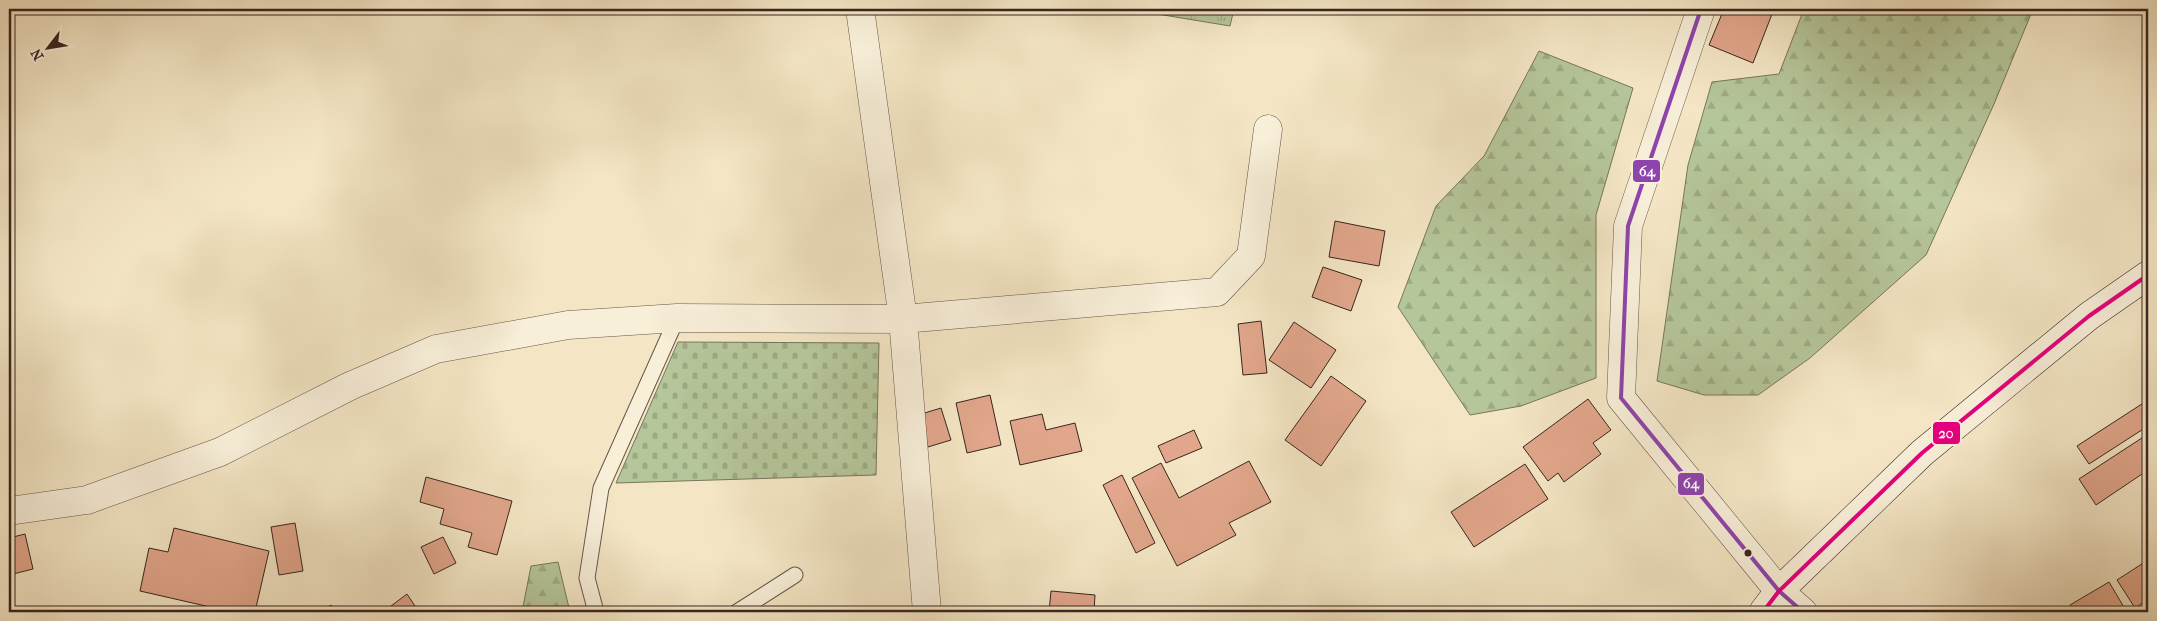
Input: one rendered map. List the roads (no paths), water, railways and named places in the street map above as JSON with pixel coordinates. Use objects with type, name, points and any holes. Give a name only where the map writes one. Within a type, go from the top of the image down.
[{"type":"street","points":[[860,9],[902,319],[927,612]]},
{"type":"street","points":[[1701,9],[1628,226],[1620,398],[1779,591],[1803,612]]},
{"type":"street","points":[[9,511],[87,500],[220,452],[350,386],[436,348],[568,325],[677,318],[902,319],[1217,292],[1251,256],[1268,129]]},
{"type":"street","points":[[1762,612],[1779,591],[1922,453],[2089,316],[2148,275]]},
{"type":"lane","points":[[596,612],[587,578],[601,488],[677,318]]},
{"type":"lane","points":[[737,612],[795,575]]}]
